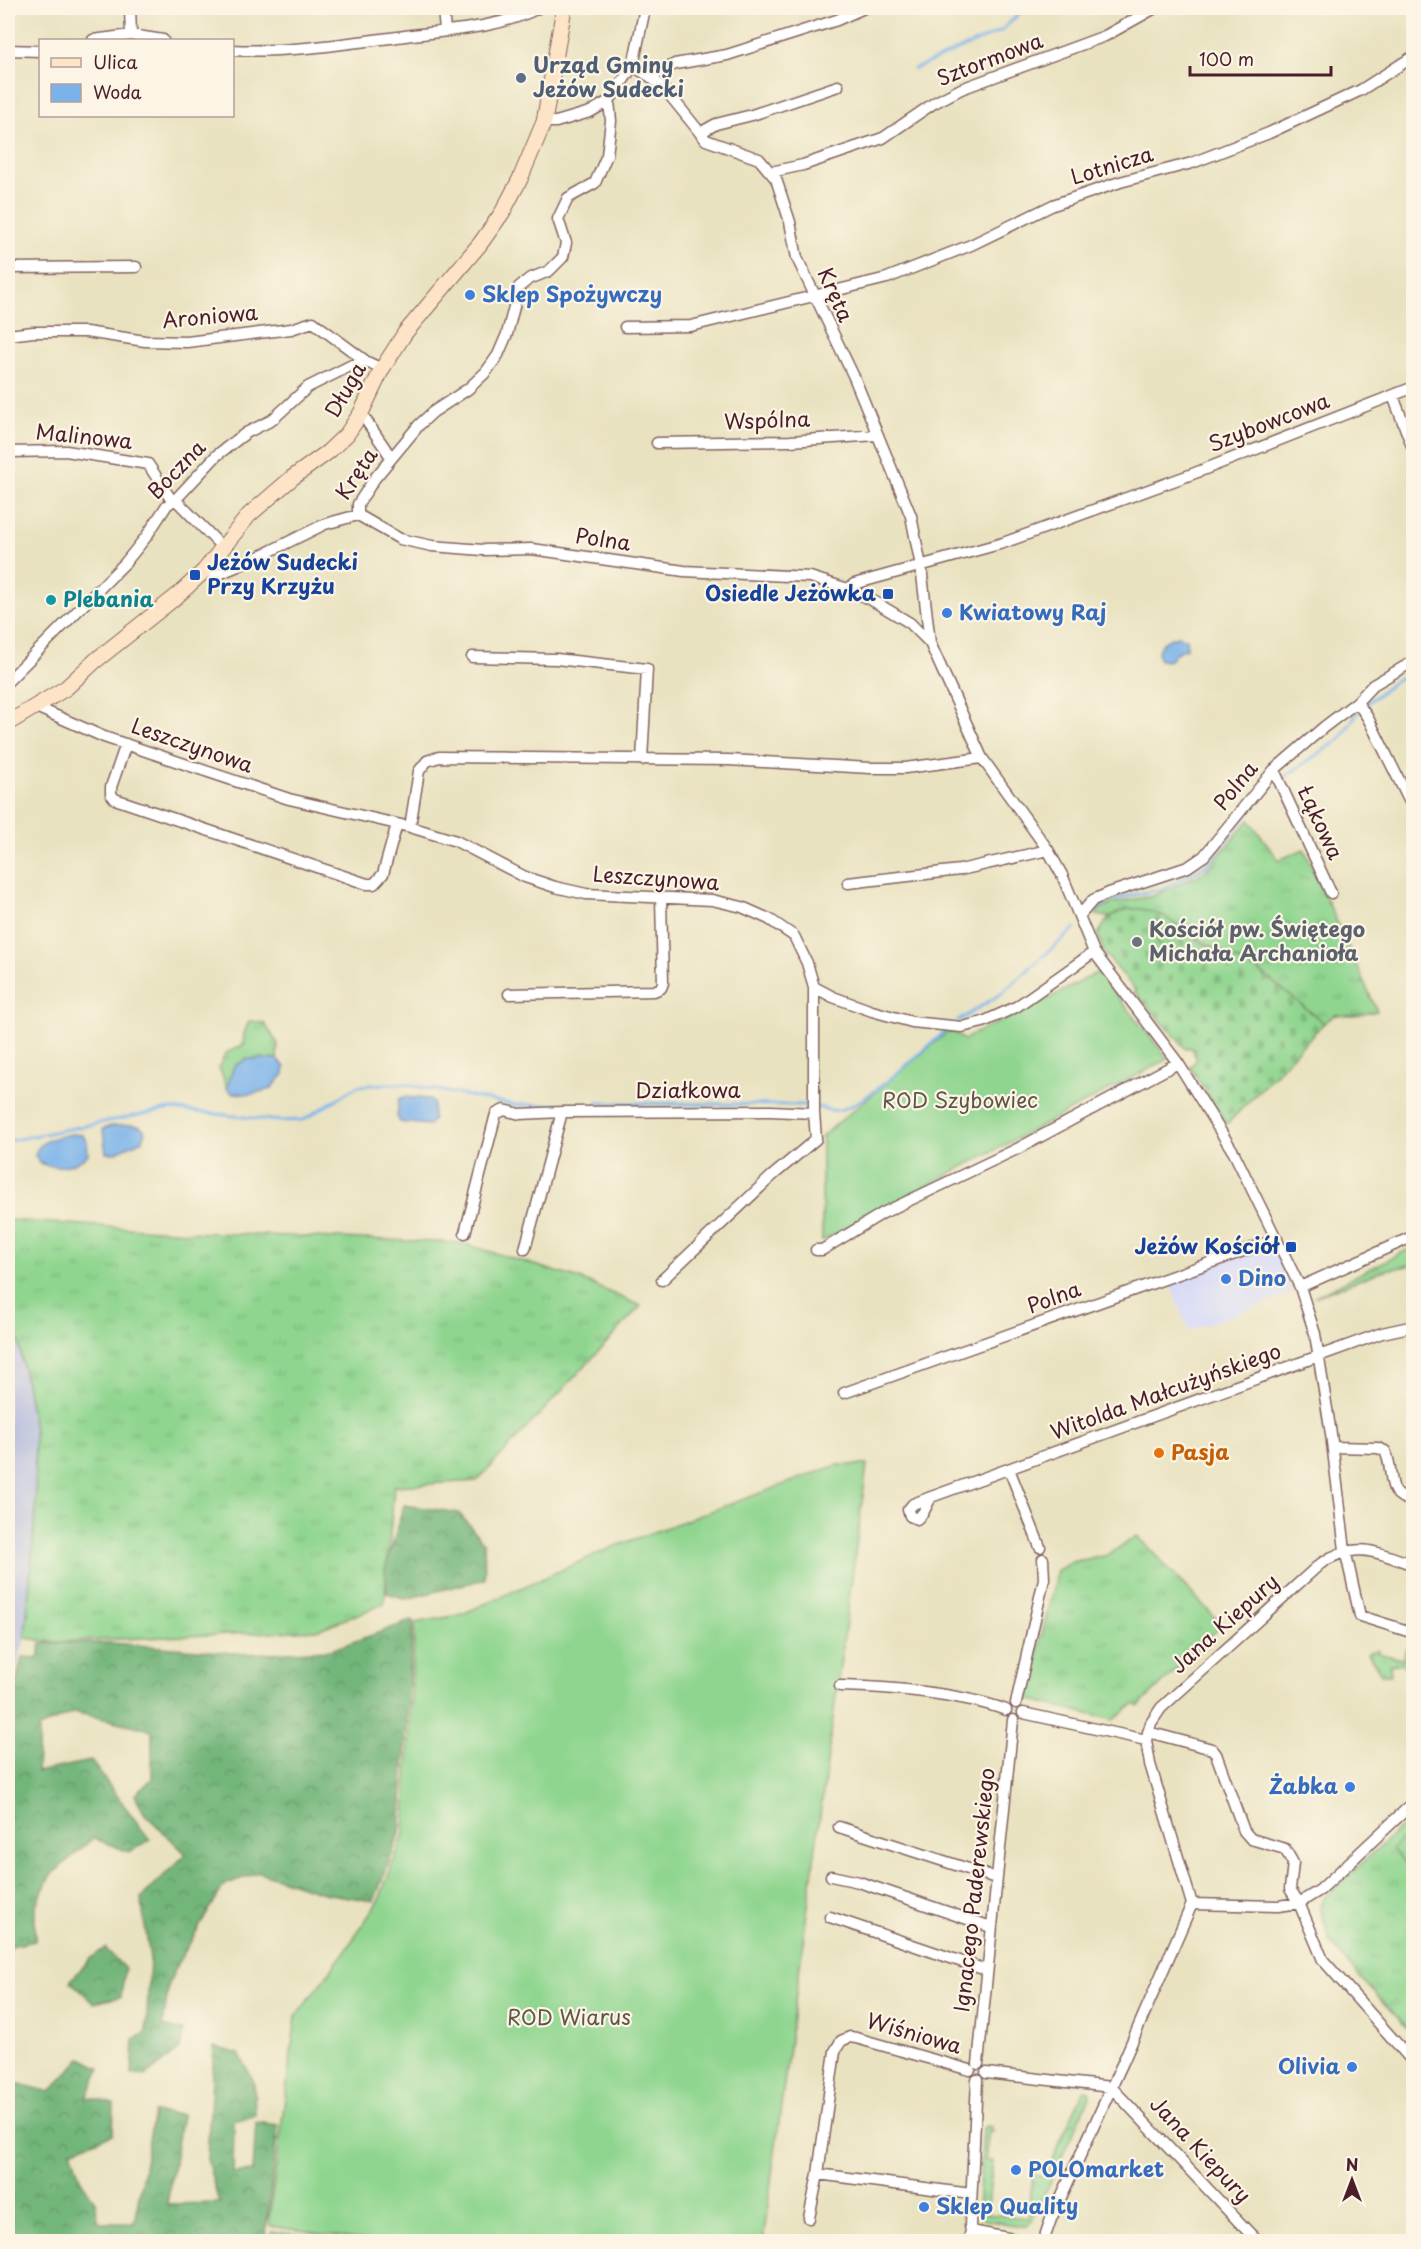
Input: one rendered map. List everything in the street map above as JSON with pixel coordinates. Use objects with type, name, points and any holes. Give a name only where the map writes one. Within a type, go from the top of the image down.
[{"type":"street","points":[[130,8],[131,35]]},
{"type":"street","points":[[443,8],[445,31]]},
{"type":"street","points":[[234,50],[261,51],[337,45],[445,31],[493,24],[538,8]]},
{"type":"street","name":"Długa","points":[[8,723],[66,688],[204,571],[249,515],[347,434],[361,413],[382,369],[405,333],[480,244],[502,213],[520,179],[544,122],[564,8]]},
{"type":"street","points":[[544,122],[556,122],[590,112],[609,101],[633,66],[645,8]]},
{"type":"street","points":[[651,77],[675,64],[727,55],[837,20],[864,8]]},
{"type":"street","name":"Sztormowa","points":[[771,172],[803,165],[883,138],[934,103],[961,89],[1105,36],[1155,8]]},
{"type":"street","points":[[101,39],[131,35],[157,39]]},
{"type":"street","points":[[8,50],[39,51]]},
{"type":"street","name":"Lotnicza","points":[[625,327],[691,326],[887,278],[971,245],[1053,205],[1120,182],[1192,163],[1269,133],[1361,90],[1413,56]]},
{"type":"street","points":[[633,66],[651,77],[668,93],[706,140],[759,159],[771,172]]},
{"type":"street","points":[[700,133],[716,124],[752,115],[838,86]]},
{"type":"street","name":"Kręta","points":[[204,571],[219,574],[325,524],[358,514],[358,504],[391,457],[434,412],[468,389],[486,372],[498,355],[507,334],[519,287],[529,279],[549,271],[563,257],[566,243],[558,219],[568,198],[595,183],[607,155],[611,121],[609,101]]},
{"type":"street","name":"Kręta","points":[[771,172],[776,179],[790,222],[797,258],[854,377],[911,516],[921,566],[930,643]]},
{"type":"street","points":[[8,268],[136,267]]},
{"type":"street","name":"Aroniowa","points":[[8,335],[33,332],[86,332],[145,341],[187,342],[291,329],[313,322],[367,362]]},
{"type":"street","points":[[367,362],[382,369]]},
{"type":"street","name":"Boczna","points":[[8,681],[125,563],[167,505],[217,455],[246,433],[272,420],[308,387],[352,365],[367,362]]},
{"type":"street","name":"Szybowcowa","points":[[921,566],[984,549],[1138,494],[1413,387]]},
{"type":"street","points":[[1393,396],[1413,451]]},
{"type":"street","points":[[361,413],[391,457]]},
{"type":"street","name":"Wspólna","points":[[657,443],[790,441],[878,435]]},
{"type":"street","name":"Malinowa","points":[[8,452],[66,451],[148,464],[174,500],[223,548]]},
{"type":"street","name":"Polna","points":[[358,514],[400,539],[432,546],[483,550],[532,549],[684,571],[810,577],[848,589],[910,623],[930,643],[982,758],[1048,850],[1062,875],[1094,952],[1178,1063],[1234,1153],[1300,1287],[1315,1334],[1319,1358]]},
{"type":"street","points":[[848,589],[854,584],[921,566]]},
{"type":"street","points":[[472,657],[555,659],[647,669],[642,760]]},
{"type":"street","name":"Polna","points":[[1080,915],[1093,900],[1192,864],[1204,856],[1274,770],[1357,702],[1373,685],[1413,661]]},
{"type":"street","points":[[1357,702],[1368,718],[1413,810]]},
{"type":"street","name":"Leszczynowa","points":[[36,707],[126,744],[289,799],[410,827],[456,841],[525,877],[555,887],[586,894],[712,900],[742,907],[769,919],[794,936],[807,963],[814,987]]},
{"type":"street","points":[[126,744],[111,787],[111,794],[115,799],[367,884],[374,884],[383,874],[397,824]]},
{"type":"street","points":[[410,827],[419,771],[427,761],[439,758],[729,760],[905,768],[982,758]]},
{"type":"street","name":"Łąkowa","points":[[1274,770],[1331,893]]},
{"type":"street","points":[[848,884],[960,870],[1048,850]]},
{"type":"street","points":[[509,994],[654,991],[661,988],[663,983],[661,898]]},
{"type":"street","points":[[662,1280],[772,1176],[816,1139],[814,987],[833,997],[872,1011],[912,1022],[962,1026],[983,1022],[1016,1008],[1094,952]]},
{"type":"street","points":[[816,1250],[822,1250],[883,1213],[1019,1148],[1178,1063]]},
{"type":"street","name":"Działkowa","points":[[465,1233],[496,1114],[504,1110],[520,1114],[771,1111],[815,1107]]},
{"type":"street","points":[[525,1249],[562,1112]]},
{"type":"street","points":[[1300,1287],[1413,1236]]},
{"type":"street","name":"Polna","points":[[844,1393],[1277,1239]]},
{"type":"street","name":"Witolda Małcużyńskiego","points":[[932,1497],[1319,1358],[1382,1333],[1413,1326]]},
{"type":"street","points":[[1319,1358],[1346,1550],[1360,1616],[1413,1633]]},
{"type":"street","points":[[1333,1447],[1378,1448],[1385,1451],[1390,1462],[1393,1490],[1403,1500],[1413,1501]]},
{"type":"street","points":[[1009,1469],[1040,1547]]},
{"type":"street","points":[[1346,1550],[1377,1553],[1413,1565]]},
{"type":"street","name":"Jana Kiepury","points":[[1147,1736],[1161,1708],[1320,1564],[1346,1550]]},
{"type":"street","points":[[1016,1703],[1044,1579],[1043,1559]]},
{"type":"street","points":[[840,1686],[923,1693],[988,1703],[1006,1710]]},
{"type":"street","points":[[1016,1703],[1022,1708],[1023,1713]]},
{"type":"street","points":[[1016,1703],[1009,1705],[1006,1710],[1007,1715],[1013,1720],[1019,1719],[1023,1713]]},
{"type":"street","points":[[1023,1713],[1212,1749],[1216,1754],[1244,1831],[1251,1839],[1285,1849],[1291,1857],[1293,1863],[1290,1889],[1299,1903],[1323,1960],[1413,2063]]},
{"type":"street","name":"Ignacego Paderewskiego","points":[[974,2067],[992,1927],[1013,1720]]},
{"type":"street","points":[[1043,2241],[1192,1904],[1150,1764],[1147,1736]]},
{"type":"street","points":[[1192,1904],[1278,1906],[1299,1903],[1320,1890],[1413,1802]]},
{"type":"street","points":[[839,1827],[996,1878]]},
{"type":"street","points":[[831,1876],[859,1882],[992,1927]]},
{"type":"street","points":[[830,1917],[986,1970]]},
{"type":"street","name":"Wiśniowa","points":[[810,2218],[835,2051],[841,2041],[850,2037],[856,2038],[974,2067],[983,2066],[986,2073],[983,2079],[977,2080],[970,2076],[974,2067]]},
{"type":"street","points":[[986,2073],[1111,2087]]},
{"type":"street","points":[[977,2080],[969,2236],[1029,2241]]},
{"type":"street","name":"Jana Kiepury","points":[[1111,2087],[1258,2241]]},
{"type":"street","points":[[818,2174],[971,2194]]},
{"type":"shaded area","points":[[1267,1245],[1274,1247],[1292,1293],[1189,1331],[1169,1281]]},
{"type":"shaded area","points":[[8,1305],[19,1343],[34,1429],[36,1507],[25,1638],[8,1697]]},
{"type":"green space","points":[[1249,820],[1279,860],[1304,849],[1377,1011],[1354,1016],[1335,1015],[1324,1023],[1259,971],[1193,937],[1162,915],[1127,909],[1109,917],[1096,915],[1101,909],[1113,903],[1153,896],[1205,872]]},
{"type":"green space","points":[[1127,909],[1141,909],[1162,915],[1193,937],[1259,971],[1324,1023],[1227,1124],[1190,1067],[1197,1059],[1190,1047],[1186,1049],[1134,991],[1134,988],[1104,953],[1098,934],[1109,917]]},
{"type":"green space","name":"ROD Szybowiec","points":[[1098,972],[1168,1059],[822,1241],[822,1136],[948,1032],[954,1032],[964,1040]]},
{"type":"green space","points":[[249,1021],[264,1023],[278,1044],[277,1059],[248,1059],[234,1066],[227,1088],[219,1067],[226,1053],[243,1045]]},
{"type":"green space","points":[[8,1220],[187,1232],[462,1243],[580,1279],[641,1306],[477,1481],[394,1486],[384,1604],[317,1630],[54,1642],[25,1638],[36,1507],[34,1429],[19,1343],[8,1305]]},
{"type":"green space","points":[[1413,1247],[1413,1265],[1385,1270],[1314,1297]]},
{"type":"green space","name":"ROD Wiarus","points":[[837,1465],[867,1465],[763,2241],[376,2242],[271,2226],[269,2219],[296,2016],[346,1950],[379,1900],[404,1834],[415,1623],[460,1615],[613,1547]]},
{"type":"green space","points":[[404,1505],[459,1513],[484,1543],[485,1579],[406,1599],[387,1593],[385,1569]]},
{"type":"green space","points":[[1137,1536],[1222,1625],[1138,1707],[1134,1704],[1113,1720],[1027,1699],[1057,1571],[1071,1562],[1108,1555]]},
{"type":"green space","points":[[413,1620],[400,1833],[374,1901],[323,1893],[259,1872],[224,1885],[169,1982],[163,2026],[183,2031],[180,2049],[145,2076],[132,2075],[134,2040],[146,2032],[150,1959],[141,1898],[186,1854],[144,1813],[135,1795],[152,1779],[152,1730],[74,1712],[39,1728],[37,1772],[91,1761],[150,1840],[129,1852],[93,1838],[50,1876],[35,1907],[35,1941],[11,1946],[8,1959],[8,1716],[22,1657],[39,1658],[41,1643],[111,1643],[247,1654],[331,1650]]},
{"type":"green space","points":[[1413,1645],[1413,1676],[1402,1663],[1390,1665],[1391,1674],[1381,1674],[1368,1653],[1377,1650],[1381,1654],[1403,1659],[1406,1648]]},
{"type":"green space","points":[[1413,1816],[1413,2034],[1353,1970],[1330,1941],[1320,1907],[1323,1899]]},
{"type":"green space","points":[[1413,1829],[1413,1871],[1392,1849]]},
{"type":"green space","points":[[105,1948],[125,1969],[121,1997],[94,2003],[70,1981],[91,1958]]},
{"type":"green space","points":[[214,2047],[239,2054],[254,2082],[255,2115],[234,2121],[233,2173],[253,2171],[256,2122],[278,2125],[265,2241],[8,2241],[8,2081],[50,2092],[81,2058],[100,2068],[87,2097],[114,2104],[113,2134],[71,2150],[80,2179],[95,2202],[99,2223],[134,2223],[154,2112],[182,2115],[167,2204],[219,2203],[207,2159]]},
{"type":"green space","points":[[1084,2090],[1089,2091],[1090,2097],[1031,2222],[1027,2226],[1021,2226],[984,2220],[980,2217],[978,2209],[983,2128],[991,2127],[993,2132],[989,2132],[985,2160],[993,2161],[987,2214],[1028,2218],[1033,2173],[1044,2177]]},
{"type":"green space","points":[[272,2231],[346,2241],[270,2241]]},
{"type":"water","points":[[1178,636],[1186,639],[1187,648],[1176,653],[1170,660],[1160,660],[1159,647],[1169,639]]},
{"type":"water","points":[[248,1059],[277,1059],[285,1067],[284,1074],[271,1089],[251,1094],[232,1093],[227,1088],[234,1066]]},
{"type":"water","points":[[404,1097],[430,1099],[433,1102],[433,1120],[429,1125],[400,1122],[397,1116],[399,1099]]},
{"type":"water","points":[[131,1125],[144,1129],[143,1140],[114,1153],[106,1153],[103,1129],[111,1126]]},
{"type":"water","points":[[82,1135],[87,1141],[88,1154],[78,1162],[65,1166],[39,1163],[35,1155],[40,1145],[60,1136]]},
{"type":"waterway","points":[[914,69],[1001,31],[1025,8]]},
{"type":"waterway","points":[[1366,704],[1398,679],[1414,671]]},
{"type":"waterway","points":[[1283,778],[1340,739],[1358,712]]},
{"type":"waterway","points":[[1089,915],[1110,900],[1161,889],[1205,867],[1264,793],[1273,785]]},
{"type":"waterway","points":[[958,1021],[1002,993],[1075,928]]},
{"type":"waterway","points":[[597,1103],[808,1105],[839,1110],[879,1088],[947,1030]]},
{"type":"waterway","points":[[8,1141],[170,1109],[281,1121],[303,1120],[358,1086],[385,1084],[405,1084],[515,1105],[561,1105]]},
{"type":"place","name":"Urząd Gminy Jeżów Sudecki","points":[[521,78]]},
{"type":"place","name":"Sklep Spożywczy","points":[[470,295]]},
{"type":"place","name":"Jeżów Sudecki Przy Krzyżu","points":[[195,575]]},
{"type":"place","name":"Osiedle Jeżówka","points":[[888,594]]},
{"type":"place","name":"Plebania","points":[[51,600]]},
{"type":"place","name":"Kwiatowy Raj","points":[[947,613]]},
{"type":"place","name":"Kościół pw. Świętego Michała Archanioła","points":[[1137,942]]},
{"type":"place","name":"Jeżów Kościół","points":[[1291,1247]]},
{"type":"place","name":"Dino","points":[[1226,1279]]},
{"type":"place","name":"Pasja","points":[[1159,1453]]},
{"type":"place","name":"Żabka","points":[[1350,1787]]},
{"type":"place","name":"Olivia","points":[[1352,2067]]},
{"type":"place","name":"POLOmarket","points":[[1016,2170]]},
{"type":"place","name":"Sklep Quality","points":[[924,2207]]}]
